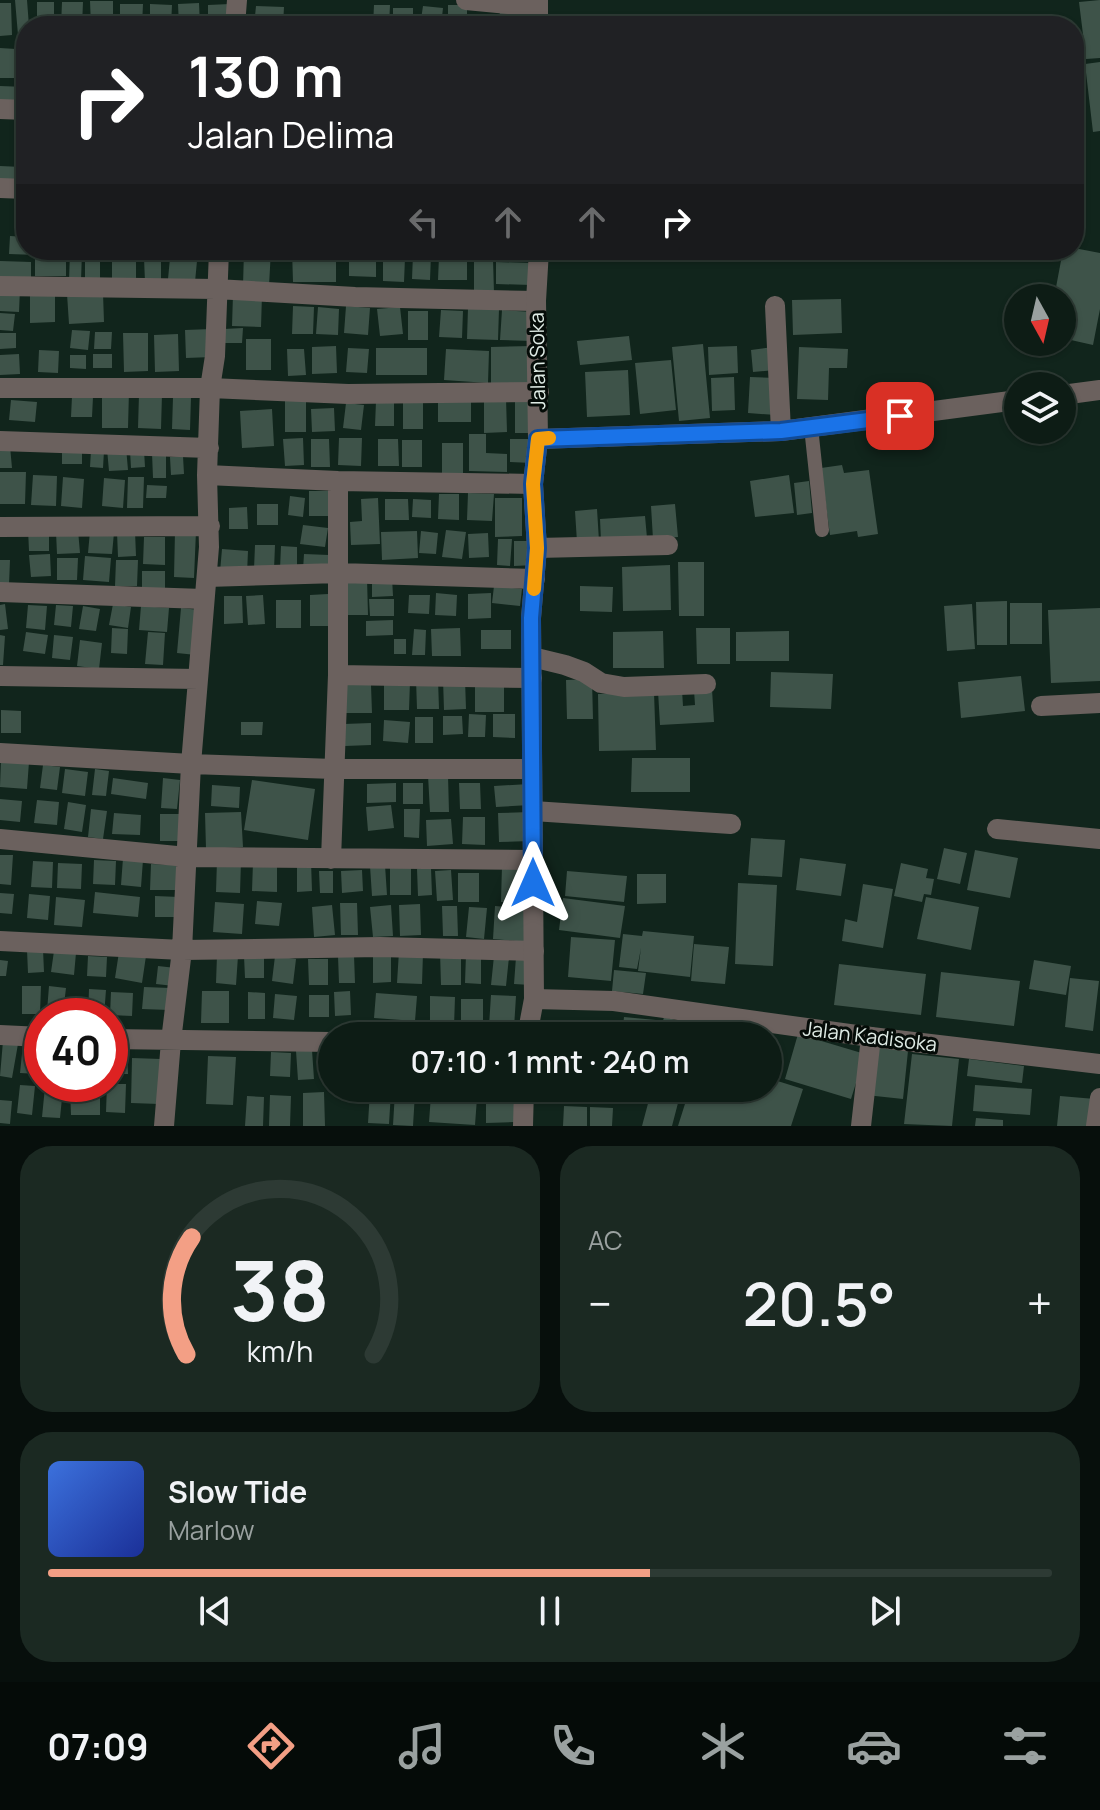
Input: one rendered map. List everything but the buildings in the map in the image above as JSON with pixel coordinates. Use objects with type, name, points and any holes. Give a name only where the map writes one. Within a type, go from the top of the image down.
[{"type":"street","points":[[466,0],[538,11]]},
{"type":"street","points":[[164,1126],[182,950],[191,764],[207,577],[210,388],[215,356],[218,260]]},
{"type":"street","name":"Jalan Soka","points":[[534,999],[531,618],[537,548],[533,484],[538,439],[538,260]]},
{"type":"street","points":[[0,286],[216,289],[355,297],[536,301]]},
{"type":"street","points":[[775,306],[781,431]]},
{"type":"street","points":[[0,388],[210,388],[348,394],[539,392]]},
{"type":"street","points":[[1076,393],[1100,390]]},
{"type":"street","points":[[538,439],[781,431],[1004,402]]},
{"type":"street","points":[[0,441],[209,448]]},
{"type":"street","points":[[207,475],[533,484]]},
{"type":"street","points":[[331,859],[338,675],[338,481]]},
{"type":"street","points":[[0,527],[210,526]]},
{"type":"street","points":[[537,548],[668,545]]},
{"type":"street","points":[[207,577],[339,573],[535,579]]},
{"type":"street","points":[[0,592],[203,599]]},
{"type":"street","points":[[338,675],[532,668],[584,672],[601,683],[624,687],[706,684]]},
{"type":"street","points":[[0,676],[198,679]]},
{"type":"street","points":[[1041,706],[1100,703]]},
{"type":"street","points":[[0,753],[334,769],[531,769]]},
{"type":"street","points":[[533,811],[731,824]]},
{"type":"street","points":[[997,829],[1100,839]]},
{"type":"street","points":[[0,839],[187,857],[533,860]]},
{"type":"street","points":[[0,941],[182,950],[380,947],[534,951]]},
{"type":"street","points":[[530,1022],[534,999]]},
{"type":"street","name":"Jalan Kadisoka","points":[[534,999],[614,1001],[871,1037],[1100,1064]]},
{"type":"street","points":[[0,1035],[24,1036]]},
{"type":"street","points":[[861,1126],[871,1037]]},
{"type":"street","points":[[128,1040],[318,1042]]},
{"type":"street","points":[[1096,1126],[1100,1098]]},
{"type":"street","points":[[523,1126],[524,1102]]},
{"type":"lane","points":[[811,427],[822,530]]},
{"type":"slow traffic","points":[[534,589],[537,548],[533,484],[538,439],[549,438]]},
{"type":"route","points":[[533,883],[531,618],[537,548],[533,484],[538,439],[781,431],[900,416]]}]
